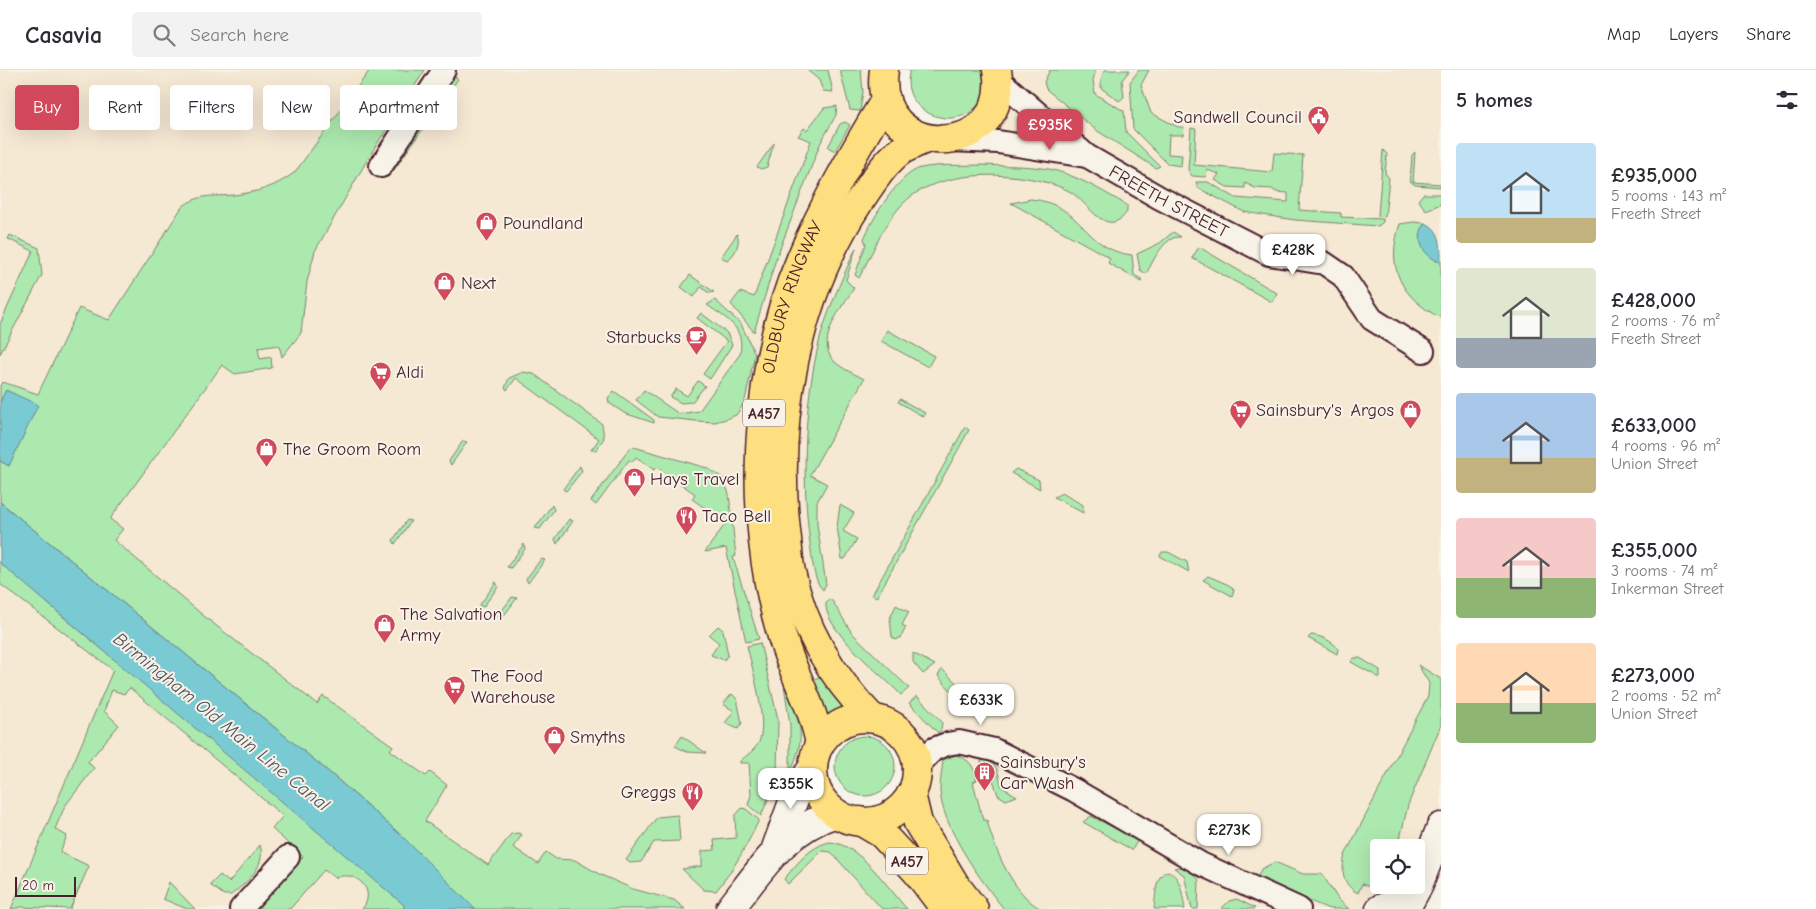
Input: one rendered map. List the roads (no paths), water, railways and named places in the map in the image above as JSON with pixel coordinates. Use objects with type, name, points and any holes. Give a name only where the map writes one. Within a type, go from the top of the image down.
[{"type":"main road","name":"OLDBURY RINGWAY","points":[[848,817],[881,819],[892,814],[900,808],[911,794],[916,780],[917,766],[909,742],[900,731],[885,722],[872,718],[856,702],[826,662],[800,605],[791,572],[783,500],[784,448],[792,372],[808,308],[824,266],[851,214],[887,164],[902,151],[936,139],[970,133],[985,120],[993,110],[998,73]]},
{"type":"main road","name":"OLDBURY RINGWAY","points":[[883,80],[892,115],[902,126],[936,139]]},
{"type":"main road","name":"OLDBURY RINGWAY","points":[[883,80],[866,132],[801,256],[781,318],[764,410],[761,506],[769,584],[786,648],[816,721],[819,794],[848,817],[882,834],[917,872],[945,909]]},
{"type":"main road","points":[[816,756],[827,734],[845,722],[858,718],[872,718]]},
{"type":"main road","name":"OLDBURY RINGWAY","points":[[911,794],[918,823],[956,886],[974,909]]},
{"type":"street","points":[[381,166],[444,70]]},
{"type":"street","name":"FREETH STREET","points":[[998,73],[1087,156],[1160,198],[1269,254],[1324,263],[1342,276],[1372,319],[1423,351]]},
{"type":"street","name":"FREETH STREET","points":[[936,139],[998,142],[1087,156]]},
{"type":"street","points":[[917,766],[934,749],[947,744],[959,742],[994,750],[1074,790],[1201,864],[1299,909]]},
{"type":"street","points":[[774,852],[797,791],[816,756]]},
{"type":"street","points":[[730,909],[774,852],[811,822],[848,817]]},
{"type":"street","points":[[1398,909],[1421,879],[1441,827]]},
{"type":"street","points":[[241,909],[288,857]]},
{"type":"water","points":[[1425,223],[1437,233],[1441,262],[1429,256],[1422,247],[1420,235]]},
{"type":"water","points":[[6,390],[38,405],[9,466],[0,461],[0,402]]},
{"type":"water","name":"Birmingham Old Main Line Canal","points":[[0,502],[329,772],[402,836],[475,909],[404,909],[404,905],[0,563]]},
{"type":"place","name":"Sandwell Council","points":[[1318,136]]},
{"type":"place","name":"Poundland","points":[[487,242]]},
{"type":"place","name":"Next","points":[[445,302]]},
{"type":"place","name":"Starbucks","points":[[697,356]]},
{"type":"place","name":"Aldi","points":[[380,391]]},
{"type":"place","name":"Sainsbury's","points":[[1240,429]]},
{"type":"place","name":"Argos","points":[[1410,429]]},
{"type":"place","name":"The Groom Room","points":[[267,468]]},
{"type":"place","name":"Hays Travel","points":[[634,498]]},
{"type":"place","name":"Taco Bell","points":[[686,535]]},
{"type":"place","name":"The Salvation Army","points":[[384,643]]},
{"type":"place","name":"The Food Warehouse","points":[[455,705]]},
{"type":"place","name":"Smyths","points":[[554,756]]},
{"type":"place","name":"Sainsbury's Car Wash","points":[[984,791]]},
{"type":"place","name":"Greggs","points":[[692,811]]}]
